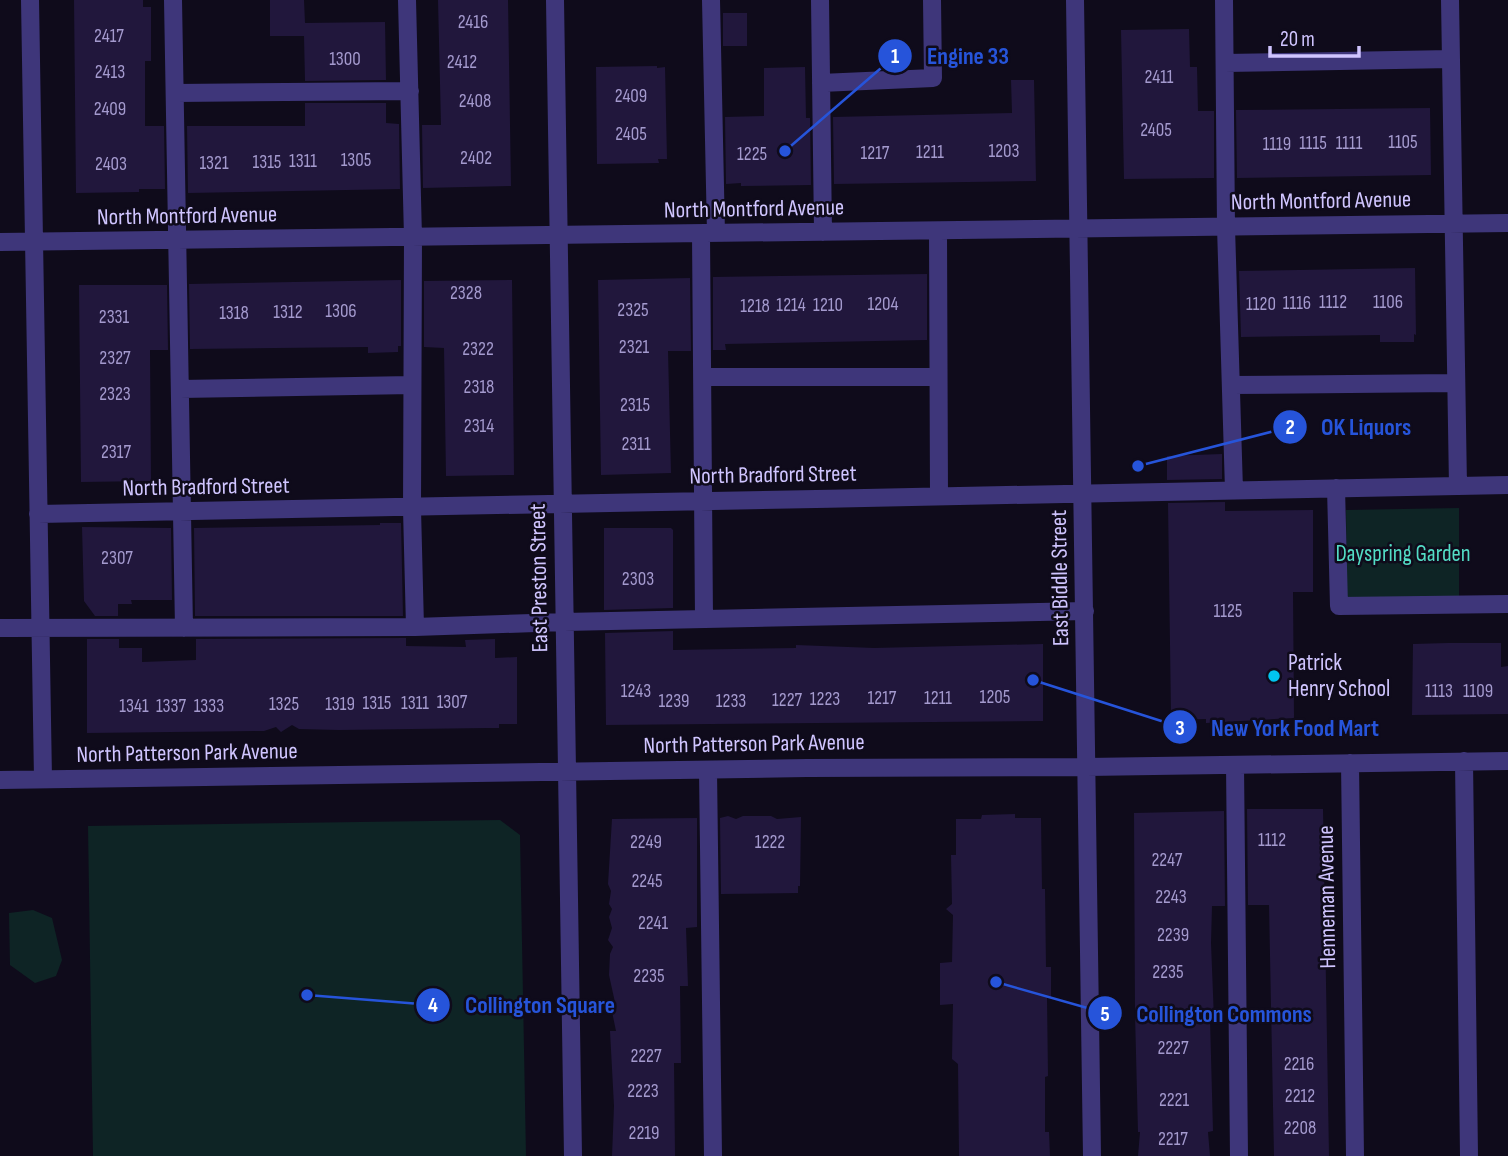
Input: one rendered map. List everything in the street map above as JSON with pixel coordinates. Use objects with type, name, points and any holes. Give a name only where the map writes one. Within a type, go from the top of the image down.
[{"type":"street","points":[[30,0],[43,779]]},
{"type":"street","points":[[173,0],[184,628]]},
{"type":"street","points":[[407,0],[413,237],[412,509],[415,628]]},
{"type":"street","name":"East Preston Street","points":[[555,0],[573,1156]]},
{"type":"street","points":[[705,619],[703,377],[709,234],[711,0]]},
{"type":"street","points":[[820,0],[823,232]]},
{"type":"street","points":[[821,83],[933,78],[932,0]]},
{"type":"street","name":"East Biddle Street","points":[[1075,0],[1092,1156]]},
{"type":"street","points":[[1224,0],[1226,227],[1234,490]]},
{"type":"street","points":[[1450,0],[1458,486]]},
{"type":"street","points":[[1225,63],[1451,59]]},
{"type":"street","points":[[176,93],[410,91]]},
{"type":"street","name":"North Montford Avenue","points":[[0,242],[1508,223]]},
{"type":"street","points":[[938,231],[939,496]]},
{"type":"street","points":[[703,377],[938,377]]},
{"type":"street","points":[[1231,385],[1456,383]]},
{"type":"street","points":[[180,389],[412,385]]},
{"type":"street","name":"North Bradford Street","points":[[38,514],[412,509],[703,500],[1508,485]]},
{"type":"street","points":[[1336,488],[1339,606],[1508,604]]},
{"type":"street","points":[[0,628],[415,628],[564,622],[1084,611]]},
{"type":"street","points":[[1464,761],[1469,1156]]},
{"type":"street","name":"North Patterson Park Avenue","points":[[0,780],[1508,761]]},
{"type":"street","name":"Henneman Avenue","points":[[1350,763],[1354,1156]]},
{"type":"street","points":[[1235,765],[1239,1156]]},
{"type":"street","points":[[708,770],[713,1156]]},
{"type":"green space","name":"Dayspring Garden","points":[[1459,508],[1459,598],[1347,599],[1346,510]]},
{"type":"green space","points":[[500,820],[520,835],[526,1156],[93,1156],[88,826]]},
{"type":"green space","points":[[33,910],[52,918],[62,960],[56,976],[35,983],[10,965],[9,913]]},
{"type":"building","points":[[74,0],[143,0],[143,7],[151,7],[151,61],[145,61],[145,126],[164,126],[165,189],[76,193]]},
{"type":"building","points":[[270,0],[304,0],[305,23],[385,22],[386,80],[305,81],[304,36],[270,36]]},
{"type":"building","points":[[438,0],[508,0],[511,186],[423,188],[422,125],[441,125]]},
{"type":"building","points":[[723,13],[747,13],[747,46],[723,46]]},
{"type":"building","points":[[1189,29],[1190,67],[1197,67],[1198,111],[1214,111],[1214,178],[1124,179],[1121,30]]},
{"type":"building","points":[[596,67],[665,67],[667,159],[658,159],[659,163],[597,164]]},
{"type":"building","points":[[805,67],[806,118],[810,118],[811,185],[726,184],[725,117],[764,116],[764,68]]},
{"type":"building","points":[[1011,80],[1034,80],[1036,181],[834,184],[833,117],[1012,113]]},
{"type":"building","points":[[305,103],[386,103],[386,123],[399,124],[400,189],[188,193],[187,126],[305,126]]},
{"type":"building","points":[[1430,108],[1431,175],[1237,178],[1236,110]]},
{"type":"building","points":[[1415,268],[1414,342],[1380,342],[1380,335],[1241,337],[1239,271]]},
{"type":"building","points":[[927,274],[927,340],[725,344],[726,350],[713,350],[713,277]]},
{"type":"building","points":[[690,278],[691,351],[668,351],[671,473],[601,475],[598,280]]},
{"type":"building","points":[[401,280],[401,346],[398,346],[398,352],[368,353],[368,347],[190,349],[189,284]]},
{"type":"building","points":[[512,280],[514,475],[446,476],[444,348],[424,347],[424,281]]},
{"type":"building","points":[[79,285],[167,285],[168,350],[150,350],[151,481],[81,482]]},
{"type":"building","points":[[1222,454],[1222,479],[1167,480],[1167,456]]},
{"type":"building","points":[[1225,502],[1225,511],[1313,510],[1313,592],[1293,592],[1294,718],[1206,723],[1206,719],[1173,720],[1171,714],[1168,503]]},
{"type":"building","points":[[401,523],[403,616],[195,616],[194,528]]},
{"type":"building","points":[[82,527],[171,528],[172,600],[131,600],[132,604],[118,604],[118,616],[95,616],[84,601]]},
{"type":"building","points":[[604,528],[673,530],[673,608],[604,610]]},
{"type":"building","points":[[673,631],[673,650],[796,648],[796,645],[874,648],[1043,644],[1043,721],[606,725],[605,633]]},
{"type":"building","points":[[406,638],[406,646],[466,647],[465,640],[495,639],[495,658],[517,657],[517,724],[499,724],[499,728],[339,730],[299,729],[292,725],[281,732],[276,727],[264,731],[87,733],[87,639],[119,639],[119,648],[142,648],[142,662],[196,660],[196,639]]},
{"type":"building","points":[[1501,643],[1501,667],[1508,666],[1508,714],[1412,715],[1413,644]]},
{"type":"building","points":[[1247,809],[1323,809],[1329,1156],[1274,1156],[1269,905],[1248,905]]},
{"type":"building","points":[[1224,811],[1225,906],[1212,906],[1214,1019],[1210,1019],[1213,1131],[1208,1132],[1210,1156],[1138,1156],[1140,1132],[1135,1014],[1134,813]]},
{"type":"building","points":[[1015,814],[1015,818],[1041,818],[1046,967],[1051,967],[1051,997],[1047,998],[1048,1076],[1045,1077],[1045,1132],[1049,1132],[1050,1156],[959,1156],[958,1064],[952,1059],[953,1004],[940,1005],[940,963],[952,962],[953,915],[946,909],[952,904],[951,855],[956,855],[956,819],[981,819],[982,815]]},
{"type":"building","points":[[728,816],[736,819],[743,816],[771,816],[777,819],[801,817],[798,893],[721,894],[720,818]]},
{"type":"building","points":[[697,818],[697,927],[686,928],[688,986],[680,986],[681,1063],[674,1063],[675,1156],[612,1156],[614,1106],[610,1031],[616,1031],[611,1007],[616,1007],[609,975],[613,947],[608,940],[612,928],[609,917],[612,909],[609,904],[611,891],[608,884],[612,819]]},
{"type":"place","name":"Engine 33","points":[[785,151]]},
{"type":"place","name":"OK Liquors","points":[[1138,466]]},
{"type":"place","name":"Patrick Henry School","points":[[1274,676]]},
{"type":"place","name":"New York Food Mart","points":[[1033,680]]},
{"type":"place","name":"Collington Commons","points":[[996,982]]},
{"type":"place","name":"Collington Square","points":[[307,995]]}]
